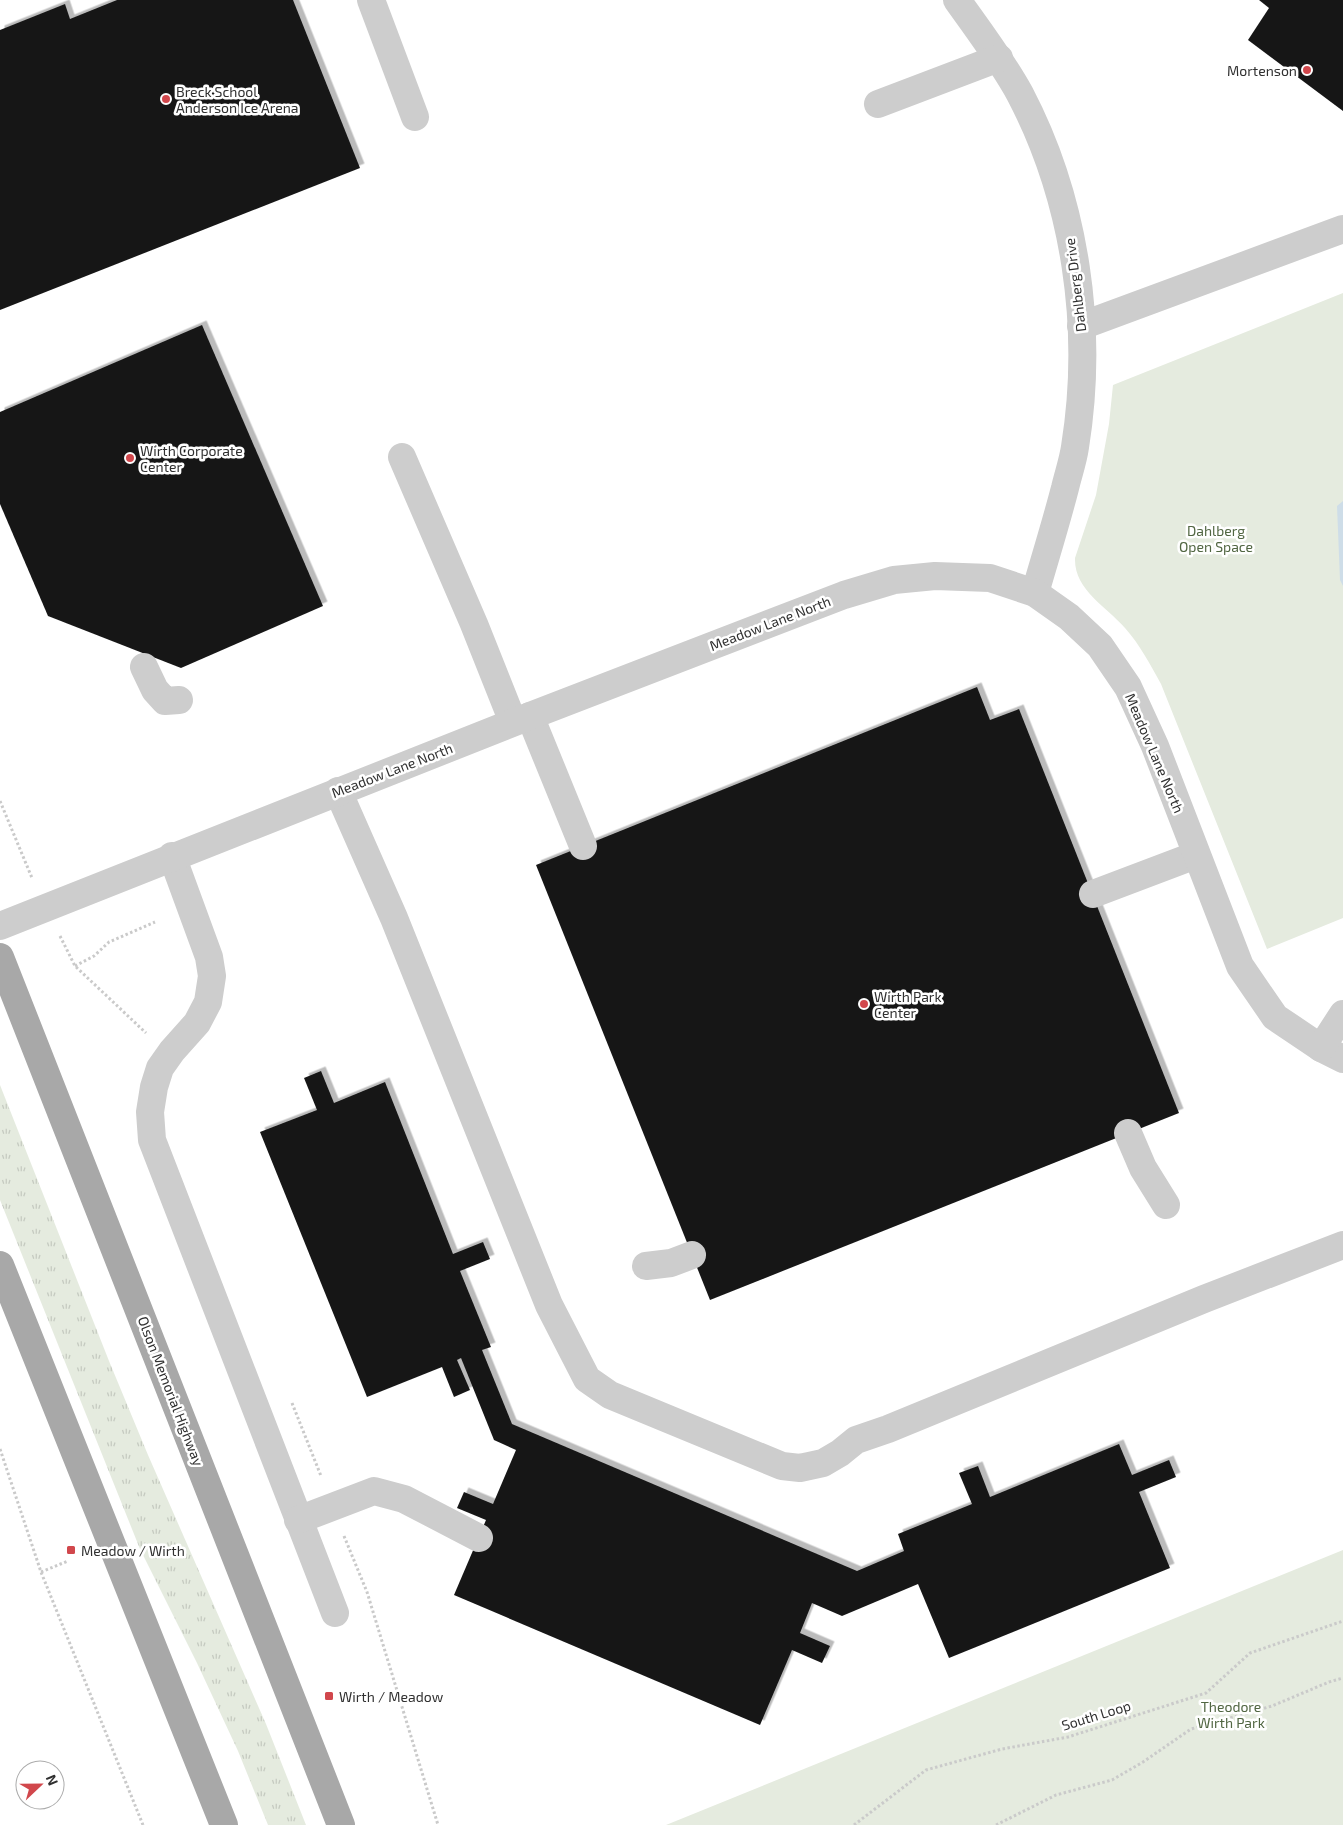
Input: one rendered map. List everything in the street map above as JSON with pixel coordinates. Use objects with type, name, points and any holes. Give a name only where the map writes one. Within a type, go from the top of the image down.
[{"type":"main road","name":"Olson Memorial Highway","points":[[0,957],[341,1825]]},
{"type":"main road","points":[[0,1265],[224,1825]]},
{"type":"street","points":[[371,0],[415,117]]},
{"type":"street","name":"Dahlberg Drive","points":[[956,0],[999,58],[1020,95],[1047,155],[1065,210],[1077,275],[1083,364],[1075,448],[1055,527],[1035,594]]},
{"type":"street","points":[[878,104],[999,58]]},
{"type":"street","points":[[1081,326],[1343,229]]},
{"type":"street","points":[[402,457],[470,616],[583,846]]},
{"type":"street","name":"Meadow Lane North","points":[[0,926],[172,856],[816,605],[894,580],[935,576],[990,578],[1035,594],[1069,616],[1100,646],[1128,687],[1155,746],[1240,966],[1275,1017],[1336,1049]]},
{"type":"street","points":[[144,667],[155,690],[165,701],[179,700]]},
{"type":"street","points":[[338,791],[394,918],[549,1305],[587,1378],[610,1395],[782,1466],[800,1468],[823,1463],[840,1453],[856,1440],[888,1429],[1204,1299],[1343,1245]]},
{"type":"street","points":[[1093,894],[1196,855]]},
{"type":"street","points":[[172,856],[209,958],[212,976],[208,1002],[197,1022],[160,1068],[154,1087],[150,1112],[152,1140],[335,1613]]},
{"type":"street","points":[[1336,1049],[1343,1014]]},
{"type":"street","points":[[1128,1133],[1143,1168],[1166,1205]]},
{"type":"street","points":[[646,1266],[671,1263],[692,1255]]},
{"type":"street","points":[[298,1520],[374,1491],[404,1499],[479,1538]]},
{"type":"path","points":[[0,801],[18,848],[75,966],[146,1033],[172,1051]]},
{"type":"path","points":[[75,966],[94,956],[109,942],[155,922]]},
{"type":"path","points":[[0,1449],[41,1572],[143,1825]]},
{"type":"path","points":[[41,1572],[68,1561]]},
{"type":"path","name":"South Loop","points":[[854,1825],[926,1770],[1002,1750],[1068,1736],[1206,1693],[1250,1653],[1343,1621]]},
{"type":"path","points":[[996,1825],[1056,1795],[1112,1780],[1143,1762],[1191,1729],[1272,1706],[1343,1678]]},
{"type":"green space","name":"Dahlberg Open Space","points":[[1343,293],[1343,918],[1267,949],[1161,684],[1130,634],[1085,588],[1076,569],[1075,558],[1096,495],[1109,424],[1113,385]]},
{"type":"green space","points":[[0,1085],[109,1361],[148,1455],[266,1724],[306,1825],[268,1825],[238,1751],[197,1663],[140,1549],[0,1200]]},
{"type":"green space","name":"Theodore Wirth Park","points":[[1343,1550],[1343,1825],[666,1825]]},
{"type":"shaded area","points":[[1343,501],[1343,586],[1340,580],[1337,506]]},
{"type":"building","name":"Breck School Anderson Ice Arena","points":[[117,0],[293,0],[360,168],[0,310],[0,30],[65,4],[70,19]]},
{"type":"building","points":[[1259,0],[1343,0],[1343,111],[1248,40],[1269,8]]},
{"type":"building","name":"Wirth Corporate Center","points":[[202,325],[323,606],[181,668],[48,616],[0,504],[0,412]]},
{"type":"building","name":"Wirth Park Center","points":[[977,687],[990,720],[1019,709],[1179,1113],[710,1300],[536,865]]},
{"type":"building","points":[[321,1071],[334,1103],[385,1082],[453,1254],[483,1242],[490,1259],[460,1271],[491,1347],[482,1350],[512,1424],[857,1571],[904,1551],[898,1534],[972,1504],[959,1473],[978,1466],[990,1497],[1119,1444],[1132,1475],[1169,1460],[1176,1477],[1139,1492],[1170,1568],[949,1658],[918,1584],[842,1616],[812,1603],[800,1633],[830,1646],[822,1663],[792,1650],[760,1725],[454,1595],[486,1520],[457,1508],[464,1492],[493,1504],[516,1450],[494,1440],[461,1358],[457,1360],[470,1390],[454,1397],[442,1367],[367,1397],[260,1132],[317,1110],[304,1078]]},
{"type":"place","name":"Mortenson","points":[[1307,70]]},
{"type":"place","name":"Breck School Anderson Ice Arena","points":[[166,99]]},
{"type":"place","name":"Wirth Corporate Center","points":[[130,458]]},
{"type":"place","name":"Wirth Park Center","points":[[864,1004]]},
{"type":"place","name":"Meadow / Wirth","points":[[71,1550]]},
{"type":"place","name":"Wirth / Meadow","points":[[329,1696]]}]
